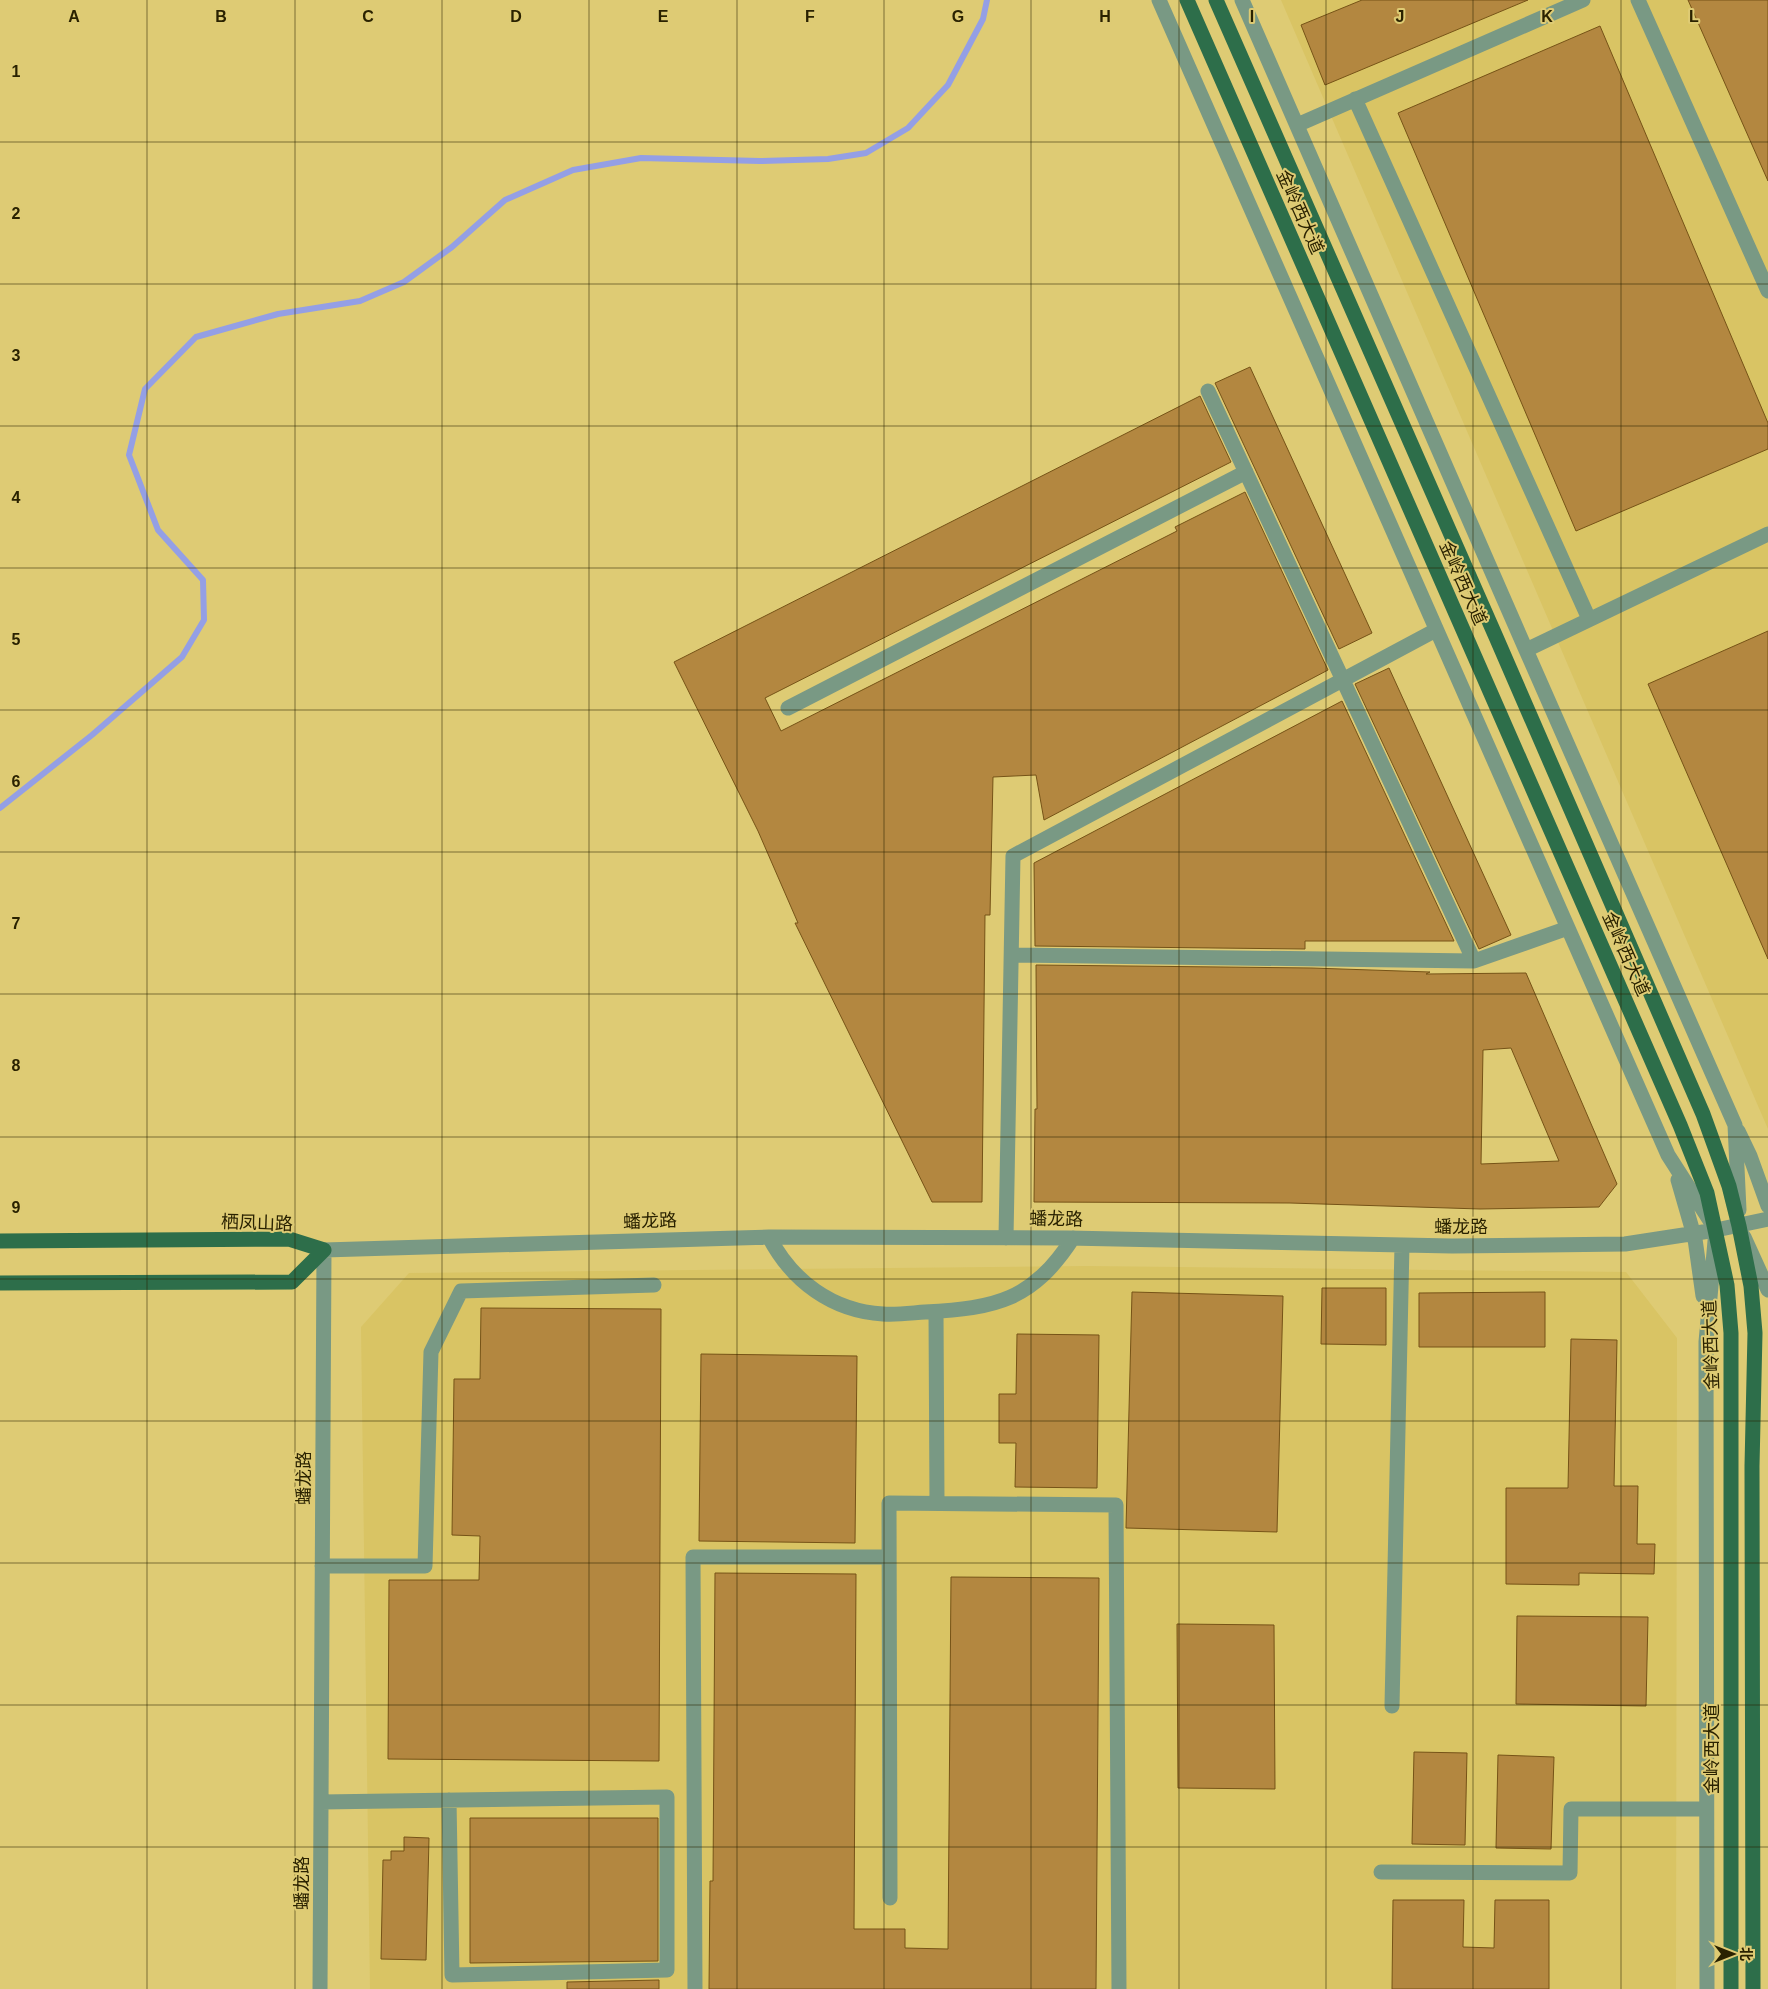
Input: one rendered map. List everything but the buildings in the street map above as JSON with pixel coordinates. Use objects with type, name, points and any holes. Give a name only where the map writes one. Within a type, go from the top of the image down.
[{"type":"main road","name":"金岭西大道","points":[[1187,0],[1680,1125],[1707,1193],[1727,1285],[1731,1333],[1731,1989]]},
{"type":"main road","name":"金岭西大道","points":[[1216,0],[1703,1114],[1730,1186],[1751,1286],[1755,1333],[1752,1466],[1753,1989]]},
{"type":"main road","name":"栖凤山路","points":[[0,1241],[289,1240],[324,1250]]},
{"type":"main road","points":[[0,1283],[292,1282],[324,1250]]},
{"type":"street","points":[[1159,0],[1679,1183],[1693,1234],[1701,1274],[1706,1342],[1707,1989]]},
{"type":"street","points":[[1242,0],[1526,650],[1750,1156],[1768,1206]]},
{"type":"street","points":[[1297,125],[1584,0]]},
{"type":"street","points":[[1638,0],[1768,291]]},
{"type":"street","points":[[1355,99],[1590,619]]},
{"type":"street","points":[[1208,391],[1474,961]]},
{"type":"street","points":[[788,708],[1246,472]]},
{"type":"street","points":[[1526,650],[1768,534]]},
{"type":"street","points":[[1006,1238],[1013,856],[1436,630]]},
{"type":"street","points":[[1012,955],[1474,961],[1568,928]]},
{"type":"street","points":[[1735,1125],[1739,1226],[1768,1290]]},
{"type":"street","points":[[1668,1155],[1716,1230],[1706,1342]]},
{"type":"street","points":[[1716,1230],[1768,1219]]},
{"type":"street","name":"蟠龙路","points":[[320,1989],[324,1250],[769,1237],[1073,1238],[1452,1246],[1625,1244],[1716,1230]]},
{"type":"street","points":[[769,1237],[777,1253],[801,1281],[831,1301],[848,1308],[884,1314],[976,1309],[1013,1297],[1031,1286],[1048,1272],[1062,1256],[1073,1238]]},
{"type":"street","points":[[1392,1706],[1402,1245]]},
{"type":"street","points":[[322,1566],[425,1566],[431,1352],[461,1291],[654,1285]]},
{"type":"street","points":[[936,1312],[937,1504]]},
{"type":"street","points":[[890,1898],[889,1504],[1116,1505],[1119,1989]]},
{"type":"street","points":[[695,1989],[693,1556],[889,1556]]},
{"type":"street","points":[[321,1802],[667,1796],[667,1970],[452,1975],[449,1800]]},
{"type":"street","points":[[1381,1872],[1570,1873],[1570,1809],[1706,1809]]},
{"type":"shaded area","points":[[1281,0],[1768,0],[1768,1129]]},
{"type":"shaded area","points":[[1086,1266],[1626,1272],[1677,1338],[1676,1989],[370,1989],[361,1327],[409,1273]]},
{"type":"waterway","points":[[0,808],[92,735],[182,657],[204,620],[203,580],[158,530],[129,455],[145,389],[196,337],[278,314],[360,301],[404,282],[452,247],[505,200],[573,170],[641,158],[760,161],[828,159],[866,153],[908,128],[948,85],[983,19],[987,0]]}]
